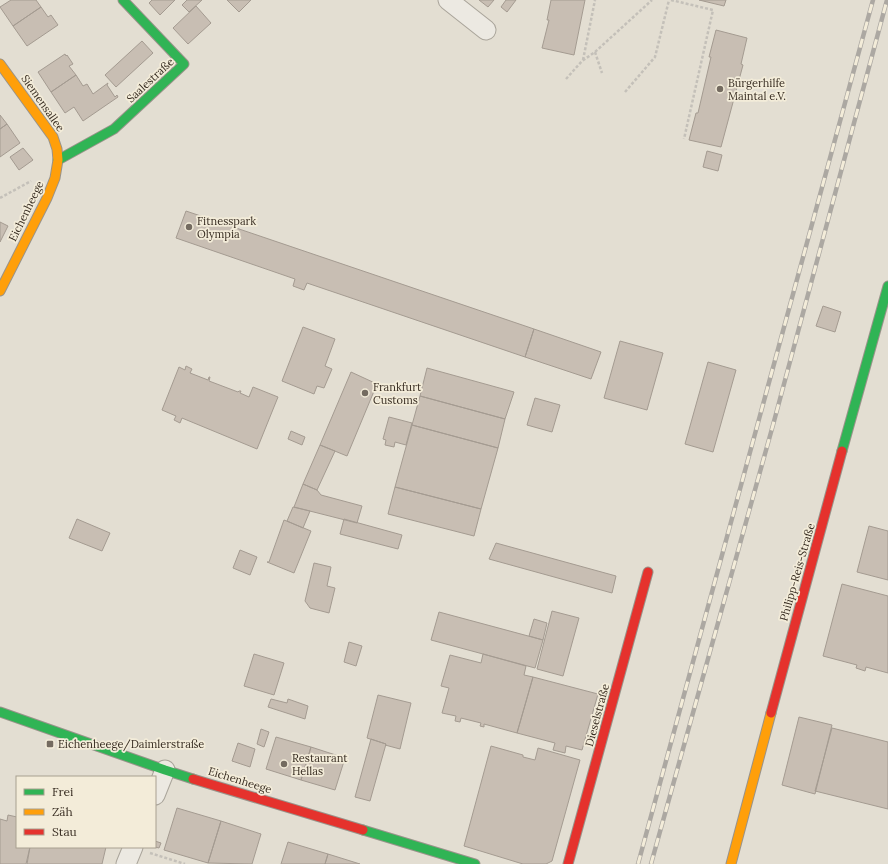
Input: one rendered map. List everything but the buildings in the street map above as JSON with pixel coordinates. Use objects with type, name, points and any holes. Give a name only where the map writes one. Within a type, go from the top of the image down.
[{"type":"street","name":"Saalestraße","points":[[58,160],[114,130],[184,64],[123,0]]},
{"type":"street","points":[[448,0],[486,30]]},
{"type":"street","name":"Siemensallee","points":[[0,64],[53,136],[58,160]]},
{"type":"street","name":"Eichenheege","points":[[0,291],[47,198],[55,178],[58,160]]},
{"type":"street","name":"Philipp-Reis-Straße","points":[[731,864],[780,678],[888,286]]},
{"type":"street","name":"Dieselstraße","points":[[568,864],[648,572]]},
{"type":"street","name":"Eichenheege","points":[[0,712],[165,770],[475,864]]},
{"type":"street","points":[[156,792],[165,770]]},
{"type":"path","points":[[582,61],[595,0]]},
{"type":"path","points":[[566,80],[582,61],[595,52],[652,0]]},
{"type":"path","points":[[625,92],[655,57],[670,0],[713,10],[684,139]]},
{"type":"path","points":[[595,52],[602,73]]},
{"type":"path","points":[[131,853],[185,864]]},
{"type":"railway","points":[[638,864],[873,0]]},
{"type":"railway","points":[[651,864],[773,425],[887,0]]},
{"type":"traffic: fast","points":[[58,160],[114,129],[184,64],[123,0]]},
{"type":"traffic: fast","points":[[842,451],[888,286]]},
{"type":"traffic: fast","points":[[0,712],[193,779]]},
{"type":"traffic: fast","points":[[363,830],[475,864]]},
{"type":"traffic: slow","points":[[0,64],[53,137],[57,149],[58,160],[55,178],[47,198],[0,291]]},
{"type":"traffic: slow","points":[[731,864],[771,713]]},
{"type":"traffic: jam","points":[[771,713],[842,451]]},
{"type":"traffic: jam","points":[[568,864],[648,572]]},
{"type":"traffic: jam","points":[[193,779],[363,830]]},
{"type":"place","name":"Bürgerhilfe Maintal e.V.","points":[[720,89]]},
{"type":"place","name":"Fitnesspark Olympia","points":[[189,227]]},
{"type":"place","name":"Frankfurt Customs","points":[[365,393]]},
{"type":"place","name":"Eichenheege/Daimlerstraße","points":[[50,744]]},
{"type":"place","name":"Restaurant Hellas","points":[[284,764]]}]
